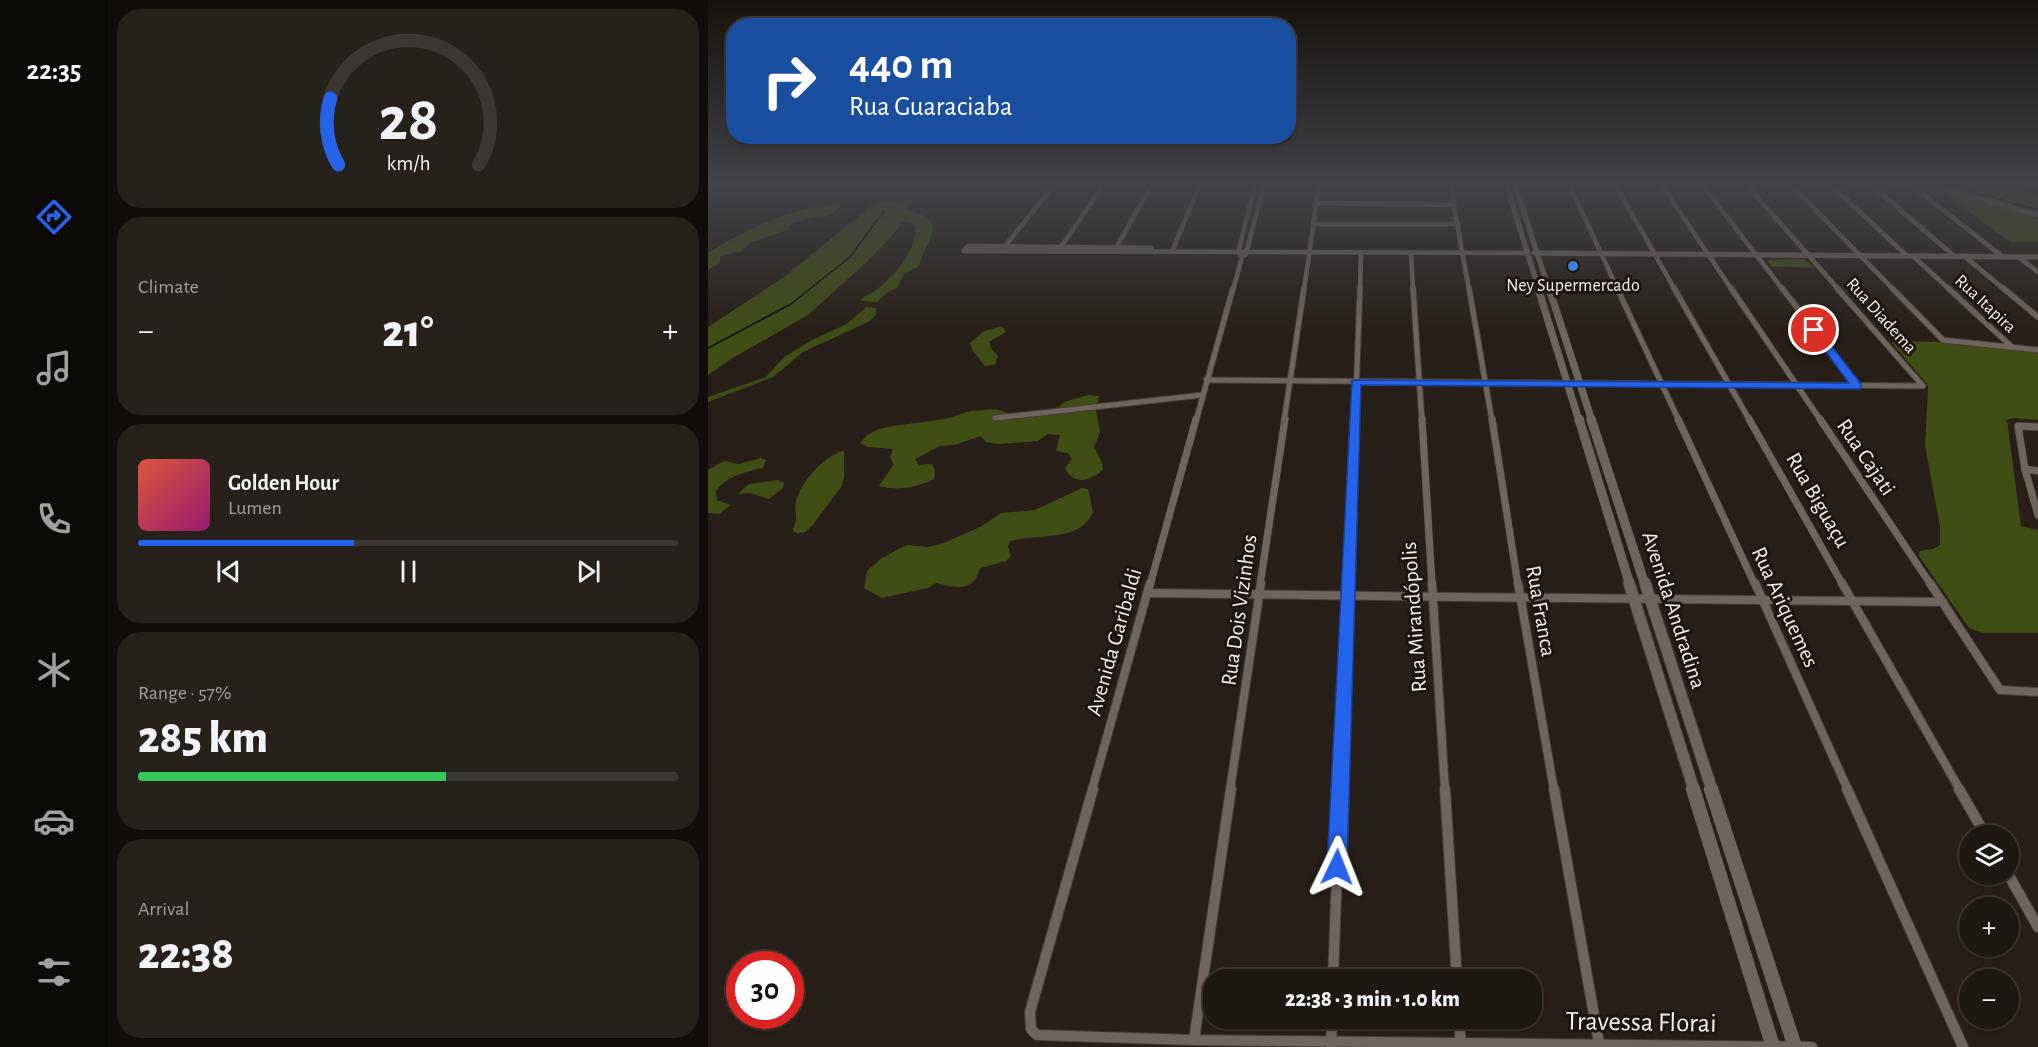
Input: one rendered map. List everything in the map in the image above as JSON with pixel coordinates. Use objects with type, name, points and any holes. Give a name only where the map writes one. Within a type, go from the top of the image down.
[{"type":"main road","name":"Avenida Andradina","points":[[1526,233],[1580,383],[1795,1047]]},
{"type":"main road","points":[[1533,253],[2038,257]]},
{"type":"main road","name":"Avenida Andradina","points":[[1533,253],[1568,383],[1772,1046]]},
{"type":"street","points":[[1005,246],[1016,233]]},
{"type":"street","points":[[1061,247],[1071,233]]},
{"type":"street","points":[[1114,253],[1125,233]]},
{"type":"street","points":[[1173,249],[1180,233]]},
{"type":"street","name":"Avenida Garibaldi","points":[[1242,253],[1246,233]]},
{"type":"street","name":"Avenida Garibaldi","points":[[1037,1035],[1031,1029],[1030,1012],[1248,233]]},
{"type":"street","name":"Rua Dois Vizinhos","points":[[1194,1040],[1312,233]]},
{"type":"street","name":"Rua Franca","points":[[1460,233],[1520,597],[1599,1043]]},
{"type":"street","name":"Rua Ariquemes","points":[[1591,233],[1763,601],[1963,1047]]},
{"type":"street","name":"Rua Biguaçu","points":[[1644,233],[1980,825]]},
{"type":"street","name":"Rua Cajati","points":[[1694,233],[2000,690],[2038,692]]},
{"type":"street","points":[[1740,233],[1857,386]]},
{"type":"street","name":"Rua Diadema","points":[[1789,233],[1923,384],[1921,387],[1857,386]]},
{"type":"street","points":[[1838,233],[1943,340],[2038,350]]},
{"type":"street","name":"Rua Itapira","points":[[1884,233],[2012,347]]},
{"type":"street","points":[[1927,233],[1954,256]]},
{"type":"street","points":[[1972,233],[2003,257]]},
{"type":"street","points":[[1242,253],[1173,249],[1005,246],[968,246],[964,251],[1114,253],[1242,253],[1259,252],[1533,253]]},
{"type":"street","points":[[1333,969],[1361,252]]},
{"type":"street","name":"Rua Mirandópolis","points":[[1411,252],[1456,969]]},
{"type":"street","points":[[1964,256],[2038,316]]},
{"type":"street","points":[[2018,257],[2038,272]]},
{"type":"street","points":[[1206,380],[1857,386]]},
{"type":"street","points":[[994,418],[1202,395]]},
{"type":"street","points":[[2038,427],[2018,426],[2025,469],[2038,515]]},
{"type":"street","points":[[2025,469],[2038,471]]},
{"type":"street","points":[[1148,593],[1520,597],[1635,601],[1943,602]]},
{"type":"street","points":[[2014,885],[2038,927]]},
{"type":"street","points":[[1331,1044],[1332,1029]]},
{"type":"street","points":[[1460,1029],[1461,1045]]},
{"type":"street","name":"Travessa Florai","points":[[1037,1035],[1331,1044],[1599,1043],[1812,1047]]},
{"type":"green space","points":[[744,233],[779,233],[750,243],[742,251],[720,256],[720,263],[708,270],[708,253]]},
{"type":"green space","points":[[838,233],[894,233],[872,257],[808,315],[731,359],[708,375],[708,327],[784,277]]},
{"type":"green space","points":[[915,233],[932,233],[919,266],[904,274],[897,288],[888,292],[877,302],[860,301],[889,279],[909,253]]},
{"type":"green space","points":[[1998,233],[2038,233],[2038,242],[2010,242]]},
{"type":"green space","points":[[1803,259],[1816,268],[1771,266],[1767,260]]},
{"type":"green space","points":[[866,307],[876,308],[873,319],[803,352],[773,377],[708,402],[708,397],[766,377],[784,357],[812,340],[847,324]]},
{"type":"green space","points":[[1004,328],[1006,332],[989,342],[992,350],[998,356],[995,365],[985,366],[973,351],[970,343],[984,331]]},
{"type":"green space","points":[[1893,341],[1939,342],[2038,352],[2038,420],[2013,418],[2007,420],[2021,526],[2038,530],[2038,633],[1983,633],[1969,628],[1919,556],[1919,551],[1933,549],[1940,545],[1940,527],[1925,445],[1928,388],[1892,343]]},
{"type":"green space","points":[[1088,395],[1099,396],[1096,410],[1100,432],[1094,447],[1102,462],[1103,470],[1088,479],[1073,477],[1065,468],[1072,459],[1068,453],[1056,451],[1060,435],[1048,434],[1038,441],[998,444],[986,442],[981,436],[954,445],[940,446],[915,459],[919,465],[932,464],[935,470],[934,479],[907,488],[886,488],[879,486],[894,464],[890,457],[893,449],[868,447],[860,443],[867,435],[893,426],[945,419],[971,411],[995,409],[1011,414],[1057,409],[1064,402]]},
{"type":"green space","points":[[844,451],[844,478],[841,487],[812,526],[805,532],[793,531],[796,521],[795,504],[808,478],[822,463]]},
{"type":"green space","points":[[761,458],[766,460],[763,468],[731,478],[716,491],[717,500],[731,505],[719,514],[708,513],[708,470],[724,461],[739,464]]},
{"type":"green space","points":[[778,480],[784,483],[783,488],[769,499],[750,493],[738,494],[749,484]]},
{"type":"green space","points":[[1082,488],[1088,489],[1093,512],[1087,522],[1068,533],[1011,541],[1008,546],[1011,556],[1006,561],[981,568],[975,580],[966,586],[956,587],[936,583],[928,588],[882,598],[864,588],[867,571],[879,560],[900,548],[907,545],[928,547],[944,543],[982,526],[1001,513],[1035,510]]},
{"type":"waterway","points":[[708,348],[791,304],[850,257],[868,233]]},
{"type":"place","name":"Ney Supermercado","points":[[1573,266]]},
{"type":"route","points":[[1337,867],[1356,382],[1857,386],[1814,330]]}]
